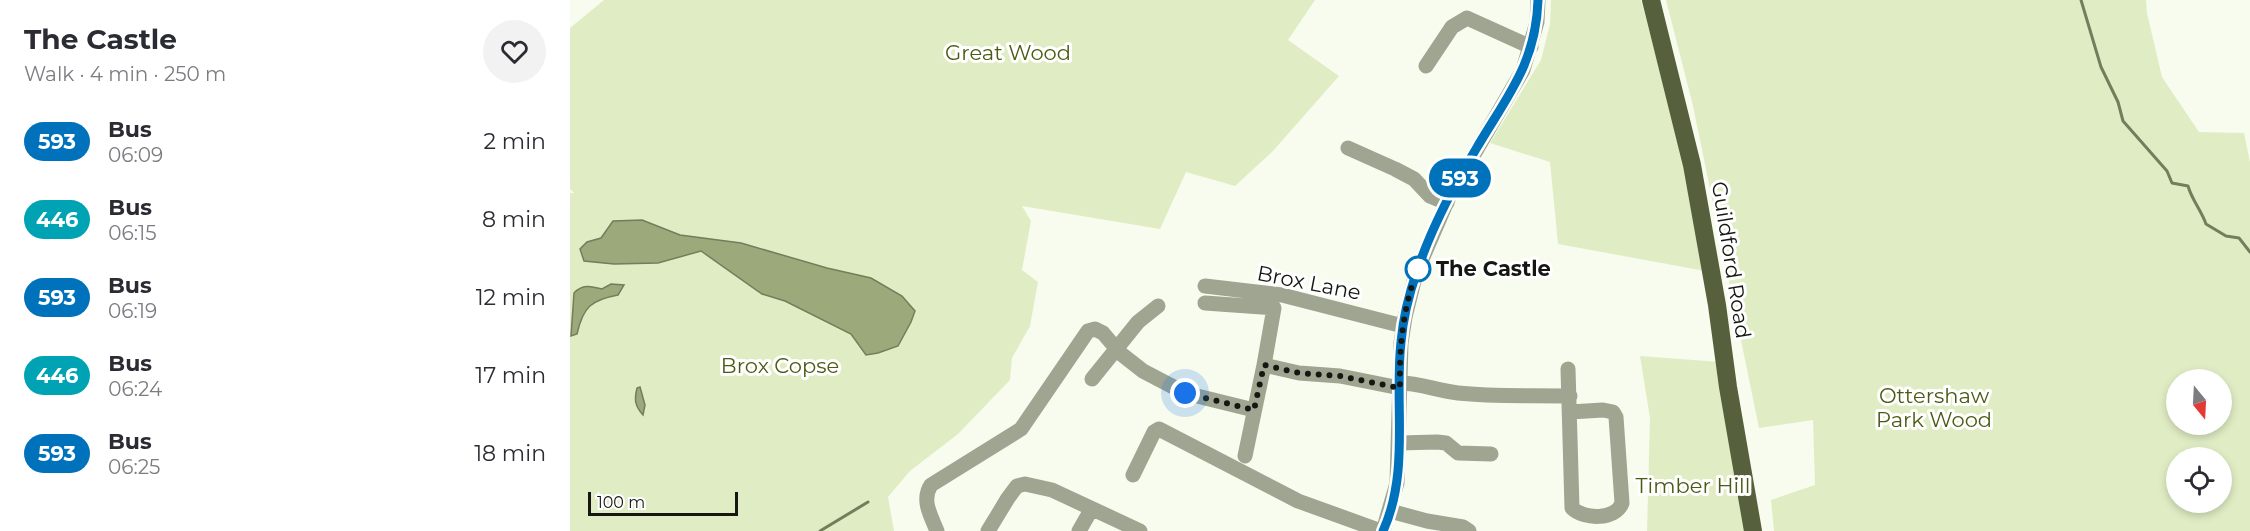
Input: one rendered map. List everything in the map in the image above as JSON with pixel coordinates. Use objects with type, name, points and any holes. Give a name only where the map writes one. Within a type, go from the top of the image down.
[{"type":"main road","name":"Guildford Road","points":[[1651,0],[1692,165],[1753,531]]},
{"type":"street","points":[[1133,475],[1154,432],[1159,429],[1298,501],[1382,531],[1397,483],[1403,326],[1416,273],[1447,203],[1475,150],[1523,70],[1537,22],[1538,0]]},
{"type":"street","points":[[1428,68],[1452,27],[1467,18],[1531,47]]},
{"type":"street","points":[[1349,147],[1404,174],[1420,184],[1430,196],[1447,203]]},
{"type":"street","name":"Brox Lane","points":[[1205,286],[1282,296],[1403,326]]},
{"type":"street","points":[[1205,303],[1274,308],[1245,456]]},
{"type":"street","points":[[1092,379],[1138,322],[1158,306]]},
{"type":"street","points":[[937,531],[927,505],[926,495],[931,485],[1021,429],[1088,331],[1095,329],[1103,333],[1117,349],[1143,371],[1185,393],[1254,410]]},
{"type":"street","points":[[1264,365],[1299,373],[1340,376],[1400,386],[1416,383],[1439,391],[1461,394],[1570,396]]},
{"type":"street","points":[[1568,369],[1572,508],[1577,513],[1586,516],[1612,515],[1620,510],[1622,503],[1616,417],[1613,412],[1603,410],[1570,412]]},
{"type":"street","points":[[1399,443],[1446,443],[1458,453],[1491,454]]},
{"type":"street","points":[[988,531],[1017,486],[1024,484],[1052,490],[1140,531]]},
{"type":"street","points":[[1079,531],[1091,510]]},
{"type":"street","points":[[1390,511],[1436,523],[1463,527],[1469,531]]},
{"type":"green space","points":[[604,0],[1315,0],[1288,40],[1339,76],[1273,151],[1235,186],[1186,172],[1160,229],[1022,206],[1031,221],[1022,270],[1038,282],[1030,326],[1012,358],[1010,380],[958,434],[910,471],[888,497],[894,531],[570,531],[570,193],[574,193],[570,189],[570,28]]},
{"type":"green space","points":[[1551,0],[1641,0],[1689,180],[1705,271],[1558,244],[1550,162],[1490,143],[1541,60],[1550,24]]},
{"type":"green space","name":"Ottershaw Park Wood","points":[[1666,0],[2146,0],[2162,77],[2199,132],[2244,133],[2250,162],[2250,531],[1774,531],[1771,500],[1815,485],[1813,420],[1759,428],[1693,106]]},
{"type":"green space","name":"Timber Hill","points":[[1640,356],[1720,362],[1745,531],[1647,531],[1650,418]]},
{"type":"shaded area","points":[[642,220],[680,235],[741,243],[871,278],[902,296],[915,311],[898,346],[866,355],[851,334],[785,301],[762,294],[701,251],[658,263],[614,264],[584,261],[580,249],[587,242],[601,238],[613,221]]},
{"type":"shaded area","points":[[611,284],[624,285],[618,295],[601,299],[590,306],[582,317],[577,334],[571,336],[574,293],[583,287],[602,289]]},
{"type":"shaded area","points":[[640,387],[645,405],[643,415],[635,399],[637,388]]},
{"type":"waterway","points":[[2081,0],[2101,67],[2118,102],[2123,121],[2167,171],[2172,183],[2188,186],[2206,224],[2226,236],[2239,238],[2250,252]]},
{"type":"waterway","points":[[820,531],[868,502]]},
{"type":"bus line","name":"593","points":[[1383,531],[1397,483],[1401,344],[1416,273],[1449,197],[1523,70],[1537,22],[1538,0]]},
{"type":"place","name":"The Castle","points":[[1418,269]]},
{"type":"route","points":[[1185,393],[1254,410],[1264,365],[1299,373],[1340,376],[1400,388],[1401,344],[1405,317],[1418,269]]},
{"type":"park label","name":"Great Wood","points":[[1008,53]]},
{"type":"park label","name":"Brox Copse","points":[[780,366]]}]
